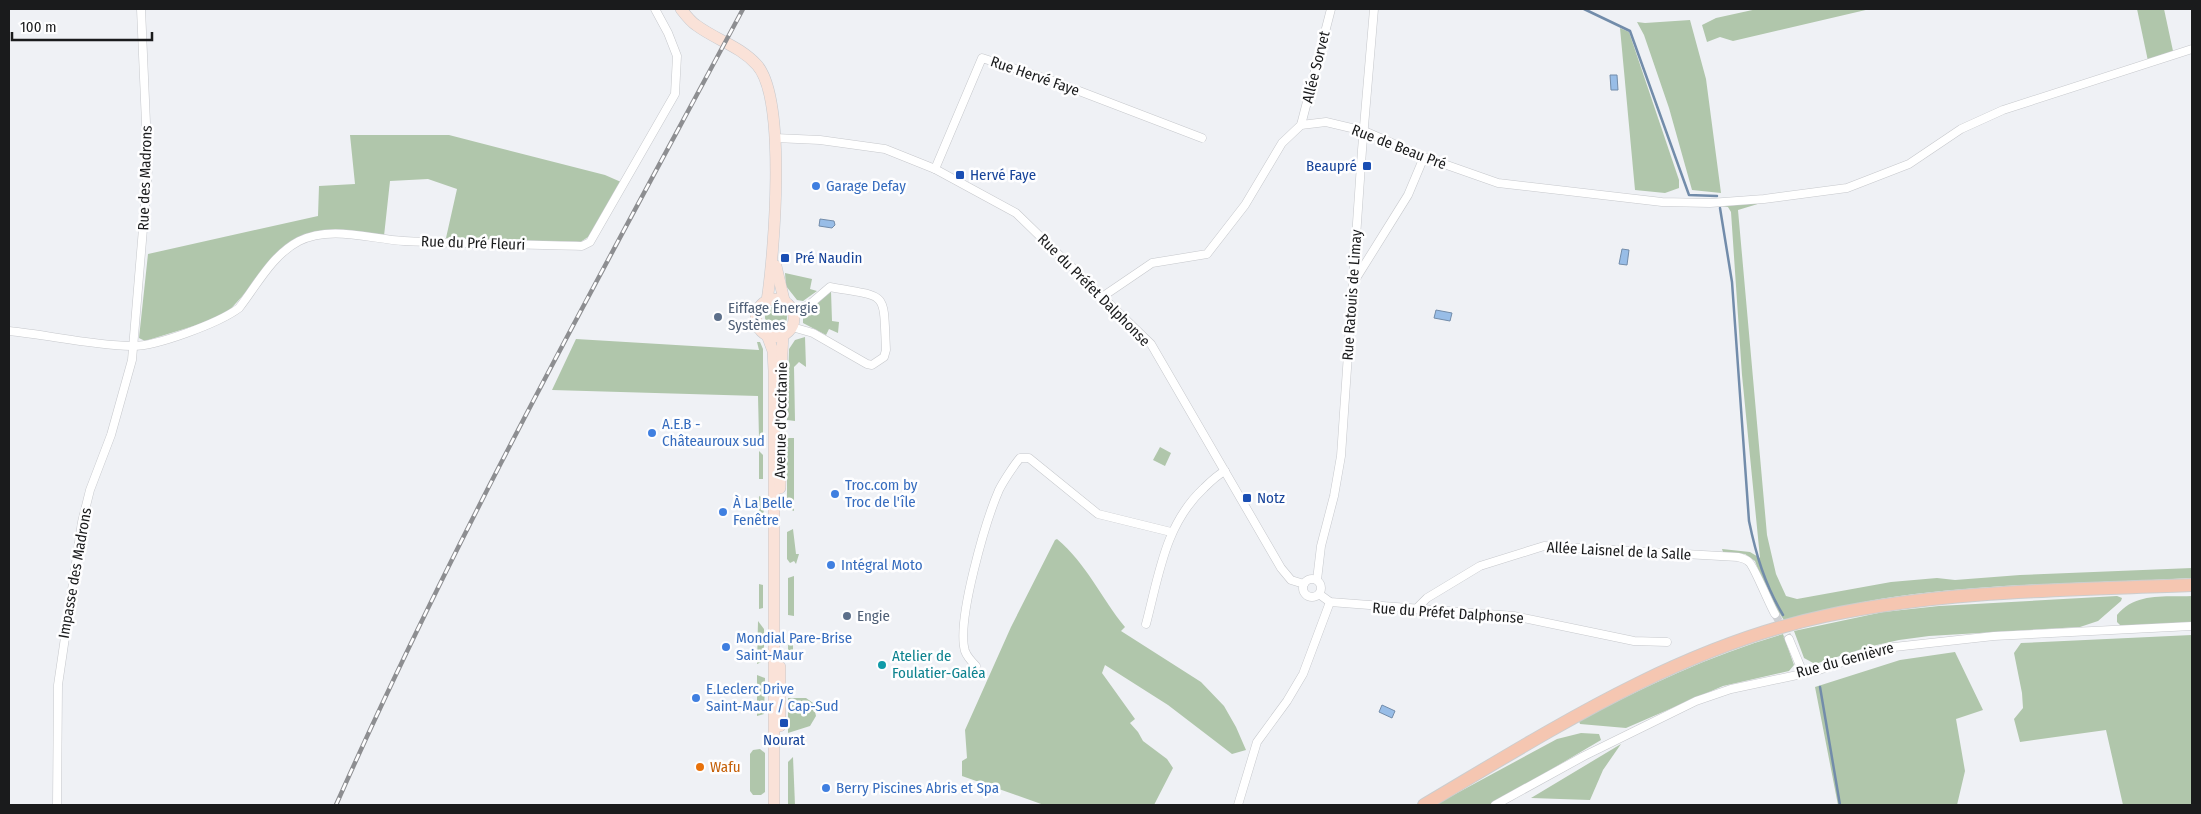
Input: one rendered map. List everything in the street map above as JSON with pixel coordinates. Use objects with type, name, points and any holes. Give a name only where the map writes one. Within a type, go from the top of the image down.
[{"type":"main road","name":"Avenue d'Occitanie","points":[[681,9],[695,25],[734,46],[758,66],[769,88],[775,138],[774,251],[767,301],[758,311],[756,320],[759,328],[767,335],[772,348],[774,366],[774,805]]},
{"type":"main road","name":"Avenue d'Occitanie","points":[[774,251],[784,300]]},
{"type":"main road","points":[[767,301],[784,300],[793,310],[794,318],[792,327],[783,335],[767,335]]},
{"type":"main road","name":"Avenue d'Occitanie","points":[[780,805],[781,366],[783,335]]},
{"type":"main road","points":[[1424,805],[1586,710],[1644,680],[1753,637],[1806,621],[1904,602],[2025,592],[2192,585]]},
{"type":"street","name":"Rue des Madrons","points":[[132,346],[148,169],[141,9]]},
{"type":"street","name":"Rue du Pré Fleuri","points":[[132,346],[200,328],[231,314],[239,308],[281,254],[298,242],[311,236],[338,234],[405,241],[582,246],[590,242],[675,94],[677,56],[668,33],[655,9]]},
{"type":"street","name":"Allée Sorvet","points":[[1301,125],[1331,9]]},
{"type":"street","name":"Rue Ratouis de Limay","points":[[1317,580],[1321,546],[1334,496],[1341,456],[1374,9]]},
{"type":"street","name":"Rue de Beau Pré","points":[[1301,125],[1326,122],[1364,131],[1424,157],[1498,183],[1662,202],[1710,203],[1820,193],[1847,188],[1909,164],[1961,129],[2003,110],[2192,49]]},
{"type":"street","name":"Rue Hervé Faye","points":[[935,169],[982,58],[1052,81],[1202,138]]},
{"type":"street","points":[[1102,297],[1152,262],[1207,254],[1245,205],[1282,143],[1301,125]]},
{"type":"street","name":"Rue du Préfet Dalphonse","points":[[775,138],[820,140],[885,149],[935,169],[1016,213],[1151,344],[1281,568],[1292,580],[1304,584]]},
{"type":"street","points":[[1354,282],[1408,196],[1424,157]]},
{"type":"street","points":[[792,327],[813,333],[867,364],[872,365],[884,357],[884,304],[876,296],[830,287],[809,305],[793,310]]},
{"type":"street","points":[[9,331],[132,346]]},
{"type":"street","name":"Impasse des Madrons","points":[[57,805],[58,685],[81,531],[90,490],[110,435],[126,382],[132,360],[132,346]]},
{"type":"street","points":[[976,666],[965,652],[963,622],[978,558],[1001,487],[1017,462],[1025,457],[1098,514],[1171,532]]},
{"type":"street","points":[[1146,624],[1171,532],[1192,499],[1215,477],[1225,471]]},
{"type":"street","name":"Allée Laisnel de la Salle","points":[[1416,609],[1427,598],[1480,566],[1544,546],[1738,557],[1748,560],[1752,565],[1775,614]]},
{"type":"street","points":[[1238,805],[1257,742],[1303,674],[1330,602],[1319,594],[1309,596],[1304,591],[1304,584],[1308,580],[1317,580],[1321,585],[1319,594]]},
{"type":"street","name":"Rue du Préfet Dalphonse","points":[[1330,602],[1514,616],[1634,641],[1667,642]]},
{"type":"street","name":"Rue du Genièvre","points":[[1495,805],[1584,756],[1696,701],[1731,689],[1803,673],[1885,648],[1912,643],[1994,636],[2192,626]]},
{"type":"street","points":[[1789,638],[1803,673]]},
{"type":"green space","points":[[1757,9],[1870,9],[1733,41],[1720,37],[1707,42],[1702,25],[1716,18]]},
{"type":"green space","points":[[2137,9],[2164,9],[2173,51],[2148,61]]},
{"type":"green space","points":[[1690,20],[1706,79],[1721,193],[1692,190],[1669,108],[1644,35],[1637,22]]},
{"type":"green space","points":[[1620,28],[1629,32],[1679,180],[1679,188],[1665,193],[1635,190]]},
{"type":"green space","points":[[350,135],[449,135],[605,175],[621,182],[591,235],[579,243],[446,238],[457,189],[428,179],[390,181],[384,236],[355,233],[294,239],[227,313],[210,321],[145,341],[139,338],[148,254],[318,216],[319,186],[355,184]]},
{"type":"green space","points":[[1761,203],[1738,210],[1767,535],[1776,574],[1786,596],[1797,599],[1891,582],[1937,578],[1955,580],[2020,575],[2192,568],[2192,578],[2018,585],[1949,590],[1849,605],[1784,620],[1768,596],[1755,561],[1745,554],[1723,552],[1722,549],[1750,552],[1760,558],[1742,375],[1731,212],[1728,207],[1722,206]]},
{"type":"green space","points":[[785,273],[812,279],[810,289],[817,291],[803,301],[797,300],[786,286]]},
{"type":"green space","points":[[831,291],[832,321],[839,322],[838,333],[829,329],[826,335],[803,323],[803,310]]},
{"type":"green space","points":[[776,306],[784,309],[787,317],[784,325],[776,328],[768,325],[765,317],[768,309]]},
{"type":"green space","points":[[805,337],[806,367],[799,362],[794,367],[795,421],[787,420],[789,349],[795,340]]},
{"type":"green space","points":[[576,339],[759,350],[757,342],[760,342],[763,349],[763,435],[759,438],[758,396],[552,390]]},
{"type":"green space","points":[[787,438],[794,438],[794,511],[787,508]]},
{"type":"green space","points":[[1160,447],[1171,453],[1165,466],[1153,460]]},
{"type":"green space","points":[[759,451],[763,455],[763,479],[759,479]]},
{"type":"green space","points":[[759,496],[763,498],[764,518],[759,521]]},
{"type":"green space","points":[[793,529],[796,554],[799,554],[796,564],[794,561],[790,563],[787,559],[787,532]]},
{"type":"green space","points":[[1057,539],[1077,559],[1125,627],[1121,631],[1201,682],[1224,706],[1246,750],[1232,754],[1168,705],[1105,665],[1102,673],[1135,719],[1130,723],[1143,741],[1167,759],[1173,768],[1154,805],[1044,805],[962,776],[962,761],[967,758],[965,730],[1011,627]]},
{"type":"green space","points":[[794,576],[794,616],[788,615],[788,578]]},
{"type":"green space","points":[[759,584],[763,585],[763,608],[759,609]]},
{"type":"green space","points":[[2117,596],[2122,598],[2121,601],[2098,621],[2080,627],[1929,636],[1899,640],[1868,647],[1815,664],[1804,658],[1794,631],[1883,612],[1939,606]]},
{"type":"green space","points":[[2192,596],[2192,623],[2121,626],[2117,622],[2117,615],[2133,602],[2152,597]]},
{"type":"green space","points":[[758,621],[764,629],[764,661],[757,664]]},
{"type":"green space","points":[[793,634],[793,655],[788,655],[788,636]]},
{"type":"green space","points":[[1783,634],[1794,665],[1789,671],[1723,686],[1626,728],[1580,724],[1579,721],[1679,672],[1756,642]]},
{"type":"green space","points":[[2192,635],[2192,805],[2123,805],[2106,730],[2020,742],[2014,719],[2023,708],[2022,693],[2014,653],[2021,643]]},
{"type":"green space","points":[[1955,652],[1983,710],[1956,719],[1965,771],[1957,805],[1838,805],[1815,687],[1900,660]]},
{"type":"green space","points":[[757,675],[765,678],[764,714],[757,716]]},
{"type":"green space","points":[[788,698],[806,698],[813,703],[816,716],[810,726],[788,733]]},
{"type":"green space","points":[[1581,733],[1599,734],[1601,740],[1491,805],[1435,805],[1557,739]]},
{"type":"green space","points":[[1621,744],[1603,770],[1590,800],[1531,798]]},
{"type":"green space","points":[[760,749],[765,753],[765,792],[761,795],[753,795],[750,791],[750,754],[753,750]]},
{"type":"green space","points":[[793,757],[795,805],[788,805],[788,762]]},
{"type":"water","points":[[1610,75],[1617,75],[1618,90],[1611,90]]},
{"type":"water","points":[[820,219],[834,221],[835,225],[832,228],[819,226]]},
{"type":"water","points":[[1622,249],[1629,250],[1627,265],[1619,264]]},
{"type":"water","points":[[1436,310],[1452,313],[1450,321],[1434,318]]},
{"type":"water","points":[[1382,705],[1395,711],[1392,718],[1379,712]]},
{"type":"waterway","points":[[1584,9],[1630,31],[1689,195],[1717,196]]},
{"type":"waterway","points":[[1720,208],[1732,282],[1749,521],[1762,570],[1783,615]]},
{"type":"waterway","points":[[1820,687],[1840,805]]},
{"type":"tunnel","points":[[1775,614],[1789,639]]},
{"type":"railway","points":[[336,805],[382,703],[431,602],[532,403],[743,9]]},
{"type":"place","name":"Beaupré","points":[[1367,166]]},
{"type":"place","name":"Hervé Faye","points":[[960,175]]},
{"type":"place","name":"Garage Defay","points":[[816,186]]},
{"type":"place","name":"Pré Naudin","points":[[785,258]]},
{"type":"place","name":"Eiffage Énergie Systèmes","points":[[718,317]]},
{"type":"place","name":"A.E.B - Châteauroux sud","points":[[652,433]]},
{"type":"place","name":"Troc.com by Troc de l'île","points":[[835,494]]},
{"type":"place","name":"Notz","points":[[1247,498]]},
{"type":"place","name":"À La Belle Fenêtre","points":[[723,512]]},
{"type":"place","name":"Intégral Moto","points":[[831,565]]},
{"type":"place","name":"Engie","points":[[847,616]]},
{"type":"place","name":"Mondial Pare-Brise Saint-Maur","points":[[726,647]]},
{"type":"place","name":"Atelier de Foulatier-Galéa","points":[[882,665]]},
{"type":"place","name":"E.Leclerc Drive Saint-Maur / Cap-Sud","points":[[696,698]]},
{"type":"place","name":"Nourat","points":[[784,723]]},
{"type":"place","name":"Wafu","points":[[700,767]]},
{"type":"place","name":"Berry Piscines Abris et Spa","points":[[826,788]]}]
